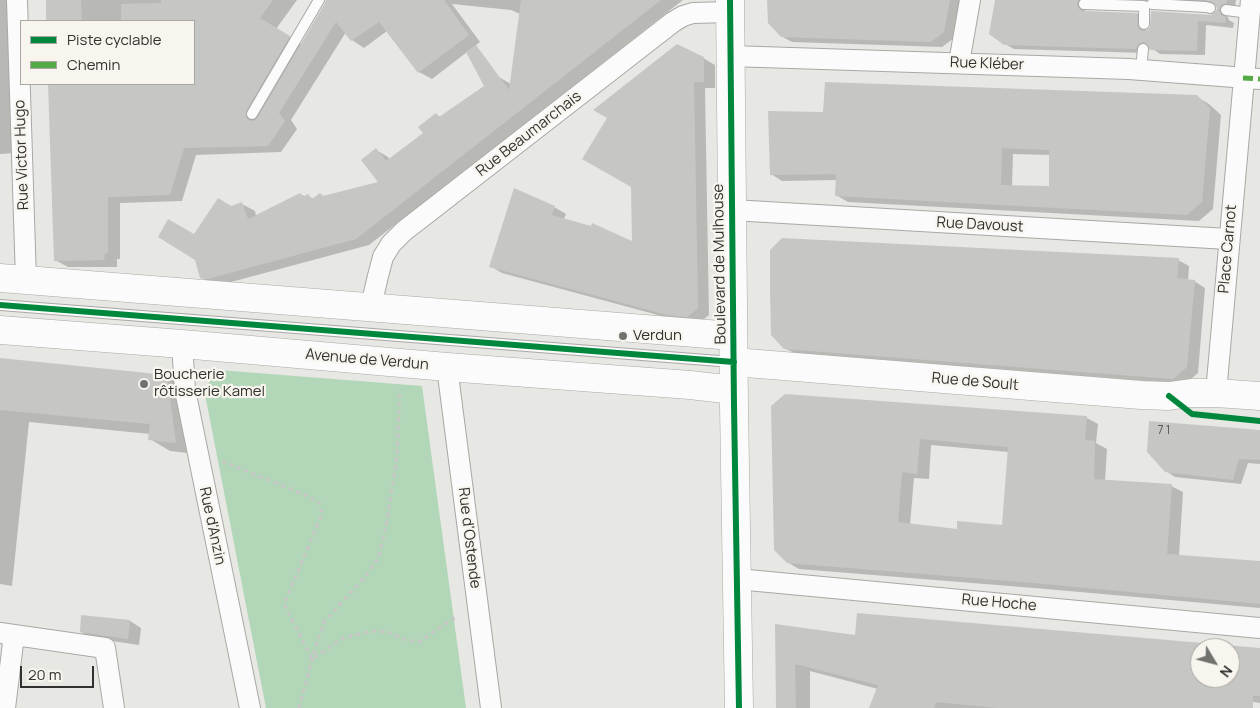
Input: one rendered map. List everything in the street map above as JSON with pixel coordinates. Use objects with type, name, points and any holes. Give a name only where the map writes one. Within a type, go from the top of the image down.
[{"type":"street","name":"Rue Victor Hugo","points":[[13,279],[17,0]]},
{"type":"street","points":[[959,63],[970,0]]},
{"type":"street","name":"Boulevard de Mulhouse","points":[[730,6],[739,708]]},
{"type":"street","name":"Rue Beaumarchais","points":[[371,306],[383,257],[391,244],[404,231],[673,22],[693,13],[730,6]]},
{"type":"street","name":"Place Carnot","points":[[1216,392],[1228,239],[1252,79],[1250,6]]},
{"type":"street","name":"Rue Kléber","points":[[730,56],[1141,70],[1252,79]]},
{"type":"street","name":"Rue Davoust","points":[[732,210],[1228,239]]},
{"type":"street","points":[[13,279],[371,306],[733,349]]},
{"type":"street","name":"Avenue de Verdun","points":[[0,330],[734,390]]},
{"type":"street","name":"Rue d'Anzin","points":[[182,344],[184,390],[250,708]]},
{"type":"street","name":"Rue de Soult","points":[[733,349],[1141,395],[1169,396],[1216,392]]},
{"type":"street","name":"Rue d'Ostende","points":[[447,367],[491,708]]},
{"type":"street","points":[[1216,392],[1260,396]]},
{"type":"street","name":"Rue Hoche","points":[[738,579],[1260,628]]},
{"type":"street","points":[[5,708],[7,634],[105,648],[114,708]]},
{"type":"lane","points":[[252,114],[319,0]]},
{"type":"lane","points":[[1084,4],[1144,6],[1144,24]]},
{"type":"lane","points":[[1152,4],[1210,8]]},
{"type":"lane","points":[[1226,10],[1250,6]]},
{"type":"lane","points":[[1141,70],[1143,49]]},
{"type":"lane","points":[[0,305],[733,349]]},
{"type":"path","points":[[299,708],[324,622],[363,579],[378,559],[386,527],[397,458],[401,363]]},
{"type":"path","points":[[197,450],[310,497],[320,504],[322,514],[284,604],[312,659]]},
{"type":"path","points":[[312,659],[341,639],[371,631],[388,632],[406,640],[419,642],[478,601]]},
{"type":"green space","points":[[219,370],[422,386],[466,708],[266,708],[204,389]]},
{"type":"building","points":[[46,0],[81,0],[82,20],[46,20]]},
{"type":"building","points":[[161,0],[273,0],[260,18],[290,36],[246,111],[246,117],[251,121],[258,117],[326,0],[444,0],[469,35],[418,73],[379,22],[351,41],[336,22],[279,113],[285,121],[268,146],[184,148],[170,195],[108,197],[108,253],[105,253],[104,260],[54,261],[48,85],[195,85],[195,20],[121,20],[121,4],[161,3]]},
{"type":"building","points":[[521,0],[661,0],[356,239],[207,279],[200,278],[195,260],[158,237],[168,219],[194,234],[218,198],[231,206],[242,202],[248,219],[300,193],[303,197],[308,194],[312,199],[320,193],[323,196],[378,182],[361,160],[376,148],[386,161],[423,133],[418,127],[436,113],[439,117],[484,86],[466,52],[476,45],[509,90]]},
{"type":"building","points":[[767,0],[950,0],[944,32],[931,42],[781,37],[768,23]]},
{"type":"building","points":[[995,0],[1078,0],[1078,7],[1083,11],[1137,13],[1138,27],[1144,31],[1150,27],[1151,11],[1211,15],[1217,9],[1216,6],[1212,2],[1204,0],[1227,0],[1227,3],[1221,5],[1219,10],[1221,15],[1226,17],[1225,23],[1198,21],[1197,51],[1150,50],[1147,44],[1143,42],[1136,49],[1004,45],[989,34]]},
{"type":"building","points":[[677,44],[704,57],[704,82],[694,82],[698,308],[687,317],[667,315],[489,267],[514,188],[555,206],[552,215],[591,226],[592,223],[632,241],[631,187],[582,159],[607,118],[593,110]]},
{"type":"building","points":[[825,82],[1197,95],[1210,108],[1202,202],[1187,215],[835,196],[836,174],[770,175],[768,111],[823,112]],"holes":[[[1002,148],[1049,150],[1049,186],[1001,185]]]},
{"type":"building","points":[[782,238],[1179,258],[1177,278],[1195,280],[1187,367],[1173,379],[784,349],[771,335],[770,290],[770,250]]},
{"type":"building","points":[[0,358],[167,375],[176,443],[148,440],[150,424],[0,410]]},
{"type":"building","points":[[785,394],[1087,416],[1085,440],[1095,441],[1094,479],[1172,484],[1167,554],[1260,561],[1260,604],[787,563],[774,550],[771,406]],"holes":[[[920,439],[1008,447],[1002,525],[957,521],[957,529],[898,522],[902,472],[917,474]]]},
{"type":"building","points":[[1149,421],[1260,430],[1260,460],[1239,459],[1233,480],[1165,472],[1147,452]]},
{"type":"building","points":[[857,613],[1190,642],[1190,688],[1240,688],[1240,646],[1260,648],[1260,696],[1253,696],[1253,708],[998,708],[936,702],[934,708],[869,708],[878,685],[795,664],[796,708],[776,708],[775,624],[855,635]]},
{"type":"building","points":[[81,615],[130,620],[128,639],[80,632]]},
{"type":"marked path","points":[[1243,78],[1260,79]]},
{"type":"cycle path","points":[[730,0],[739,708]]},
{"type":"cycle path","points":[[0,305],[734,362]]},
{"type":"cycle path","points":[[1169,396],[1192,414],[1260,421]]},
{"type":"place","name":"Verdun","points":[[623,336]]},
{"type":"place","name":"Boucherie rôtisserie Kamel","points":[[144,384]]}]
